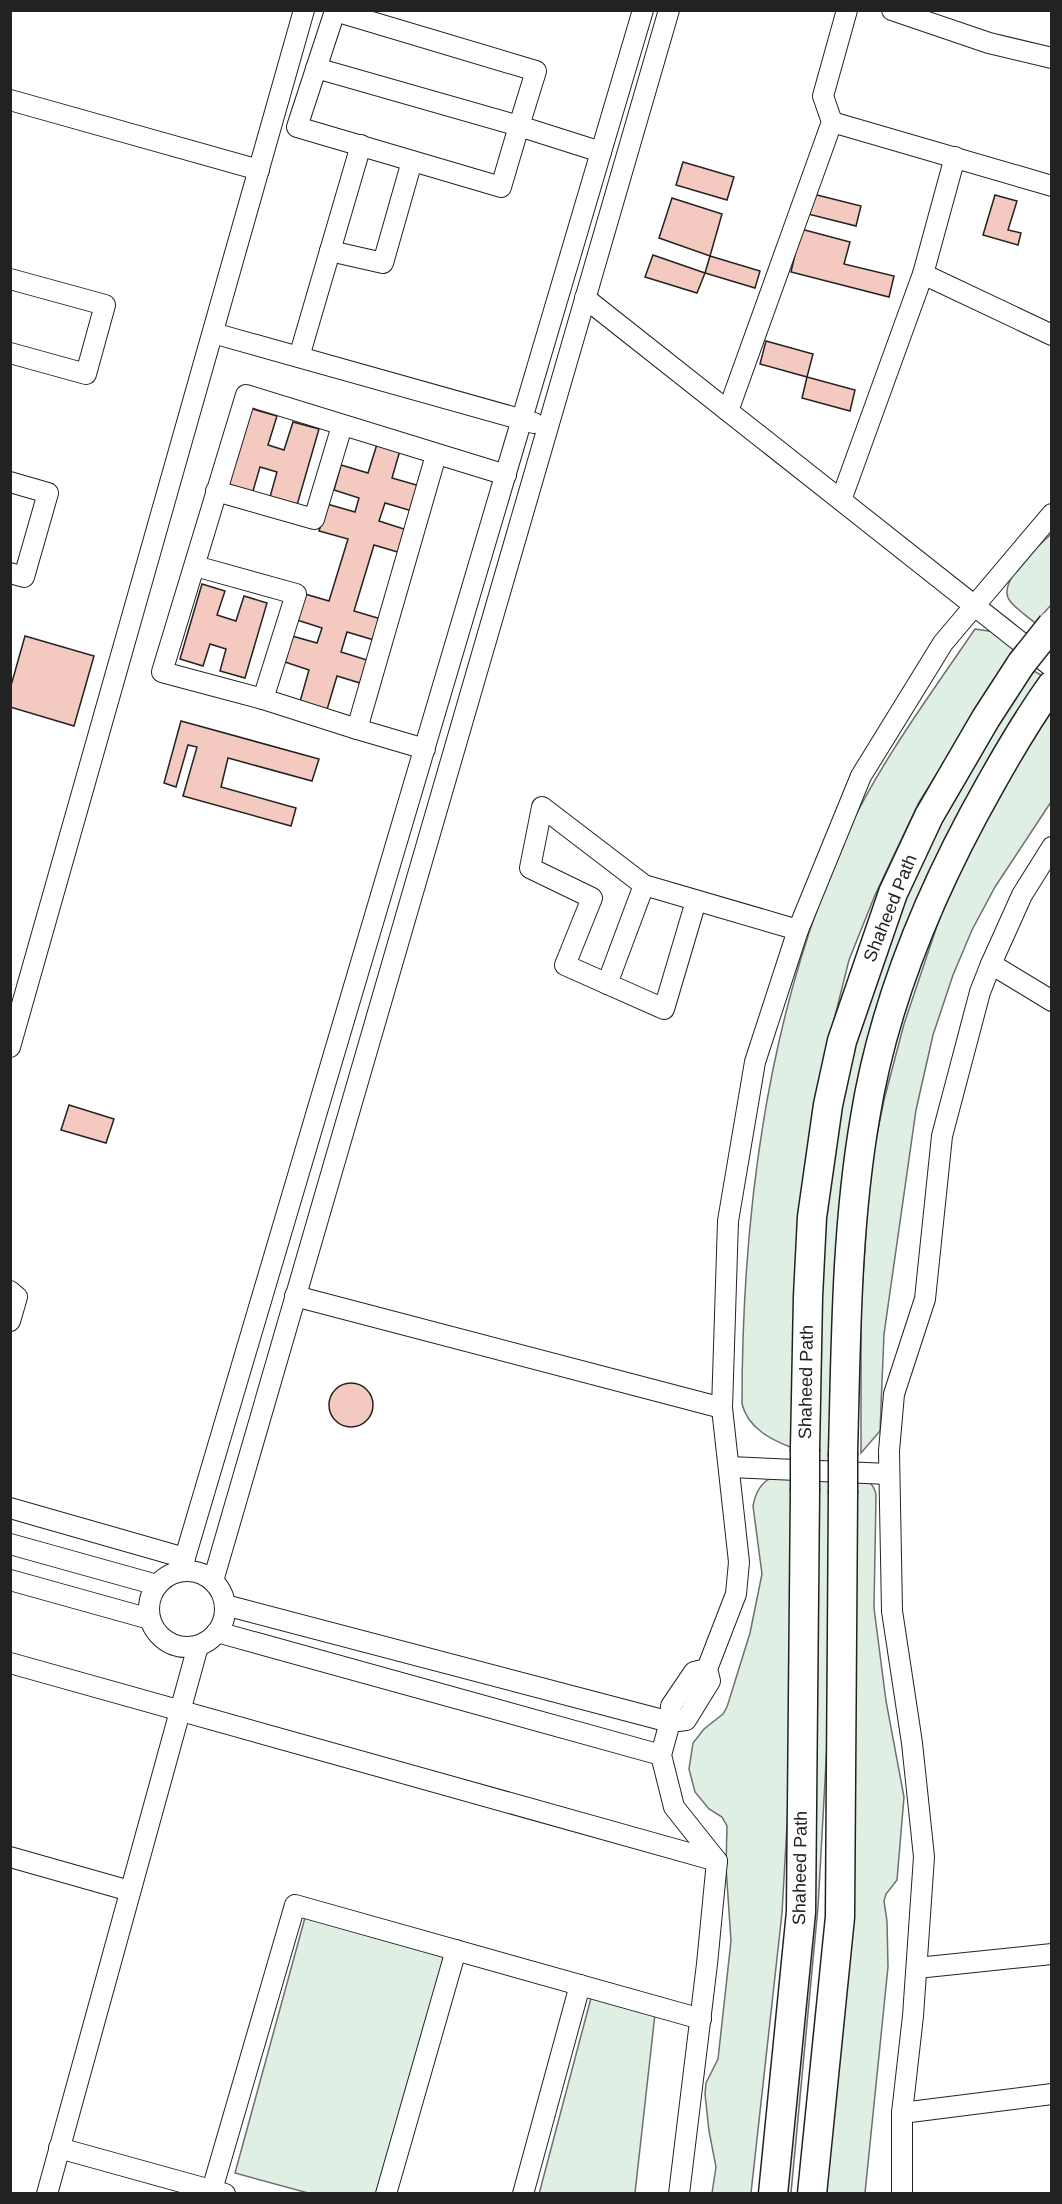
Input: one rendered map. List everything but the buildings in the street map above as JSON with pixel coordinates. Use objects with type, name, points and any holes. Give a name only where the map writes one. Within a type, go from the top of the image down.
[{"type":"highway","name":"Shaheed Path","points":[[773,2193],[801,1912],[808,1297],[812,1217],[828,1106],[842,1041],[893,893],[906,864],[935,806],[986,718],[1021,664],[1052,625]]},
{"type":"highway","name":"Shaheed Path","points":[[812,2193],[840,1917],[846,1299],[851,1223],[865,1118],[879,1049],[898,986],[927,908],[963,832],[1051,679]]},
{"type":"street","points":[[10,1047],[304,10]]},
{"type":"street","points":[[10,1508],[183,1564],[205,1575],[217,1584],[224,1598],[223,1619],[217,1632],[198,1646],[184,1647],[168,1642],[158,1634],[150,1619],[148,1606],[153,1590],[161,1579],[183,1564],[643,10]]},
{"type":"street","points":[[213,1581],[669,10]]},
{"type":"street","points":[[728,411],[832,122],[822,96],[847,10]]},
{"type":"street","points":[[892,10],[989,43],[1052,58]]},
{"type":"street","points":[[335,11],[536,71],[519,126],[501,186],[297,127],[335,11]]},
{"type":"street","points":[[316,68],[601,152]]},
{"type":"street","points":[[10,100],[260,170]]},
{"type":"street","points":[[832,122],[1052,186]]},
{"type":"street","points":[[298,357],[361,145]]},
{"type":"street","points":[[841,500],[923,274],[955,157]]},
{"type":"street","points":[[330,251],[382,263],[412,161]]},
{"type":"street","points":[[923,274],[1052,334]]},
{"type":"street","points":[[10,279],[105,305],[86,374],[10,353]]},
{"type":"street","points":[[585,298],[974,606],[1051,679]]},
{"type":"street","points":[[213,333],[548,427]]},
{"type":"street","points":[[425,749],[263,699],[162,672],[246,396],[506,475]]},
{"type":"street","points":[[216,491],[314,519],[342,426]]},
{"type":"street","points":[[357,729],[436,455]]},
{"type":"street","points":[[10,482],[48,493],[24,577],[10,573]]},
{"type":"street","points":[[679,2193],[701,2019],[717,1862],[674,1807],[661,1755],[670,1722],[671,1706],[694,1672],[707,1669],[735,1594],[739,1562],[722,1408],[728,1221],[754,1062],[798,930],[861,776],[943,643],[1052,514]]},
{"type":"street","points":[[195,566],[296,594],[263,699]]},
{"type":"street","points":[[696,901],[664,1009],[565,965],[592,898],[530,868],[542,807],[644,885],[798,930]]},
{"type":"street","points":[[902,2193],[902,2113],[917,1968],[924,1857],[912,1743],[892,1611],[889,1451],[894,1394],[925,1299],[942,1136],[980,992],[1022,895],[1052,848]]},
{"type":"street","points":[[607,984],[644,885]]},
{"type":"street","points":[[991,964],[1052,1001]]},
{"type":"street","points":[[10,1291],[17,1297],[10,1320]]},
{"type":"street","points":[[295,1296],[722,1408]]},
{"type":"street","points":[[729,1467],[889,1474]]},
{"type":"street","points":[[10,1544],[157,1585]]},
{"type":"street","points":[[10,1580],[150,1619]]},
{"type":"street","points":[[225,1605],[670,1722]]},
{"type":"street","points":[[217,1632],[661,1755]]},
{"type":"street","points":[[46,2193],[198,1646]]},
{"type":"street","points":[[10,1663],[717,1862]]},
{"type":"street","points":[[10,1857],[130,1891]]},
{"type":"street","points":[[59,2148],[219,2192],[295,1905],[701,2019]]},
{"type":"street","points":[[386,2193],[456,1950]]},
{"type":"street","points":[[917,1968],[1052,1954]]},
{"type":"street","points":[[522,2193],[580,1985]]},
{"type":"street","points":[[902,2113],[1052,2094]]},
{"type":"green space","points":[[1051,534],[1051,605],[1035,623],[1010,601],[1007,593],[1008,584],[1020,565]]},
{"type":"green space","points":[[975,629],[995,632],[1019,644],[919,802],[875,895],[849,960],[817,1088],[793,1448],[777,1441],[755,1426],[749,1420],[742,1404],[743,1341],[751,1214],[769,1088],[799,965],[835,860],[847,833],[891,754]]},
{"type":"green space","points":[[1032,670],[1043,676],[865,1060],[818,1907],[791,2193],[776,2194],[816,1454],[825,1174],[871,981],[941,817]]},
{"type":"green space","points":[[1051,710],[1051,802],[995,887],[972,930],[953,975],[933,1035],[916,1110],[884,1334],[880,1431],[861,1453],[861,1308],[867,1214],[874,1149],[884,1100],[904,1024],[942,911],[994,795]]},
{"type":"green space","points":[[792,1473],[793,1720],[782,1913],[751,2193],[712,2193],[716,2167],[705,2094],[706,2083],[718,2059],[731,1941],[726,1867],[727,1826],[722,1817],[709,1809],[695,1792],[689,1769],[693,1743],[704,1729],[723,1714],[727,1707],[750,1633],[762,1574],[753,1506],[755,1498],[766,1481],[777,1475]]},
{"type":"green space","points":[[858,1475],[870,1483],[876,1495],[874,1608],[886,1701],[904,1797],[897,1880],[886,1894],[884,1901],[888,1967],[865,2193],[813,2194]]},
{"type":"green space","points":[[306,1914],[449,1955],[379,2193],[308,2193],[235,2173]]},
{"type":"green space","points":[[591,1998],[655,2014],[635,2193],[539,2194]]}]
